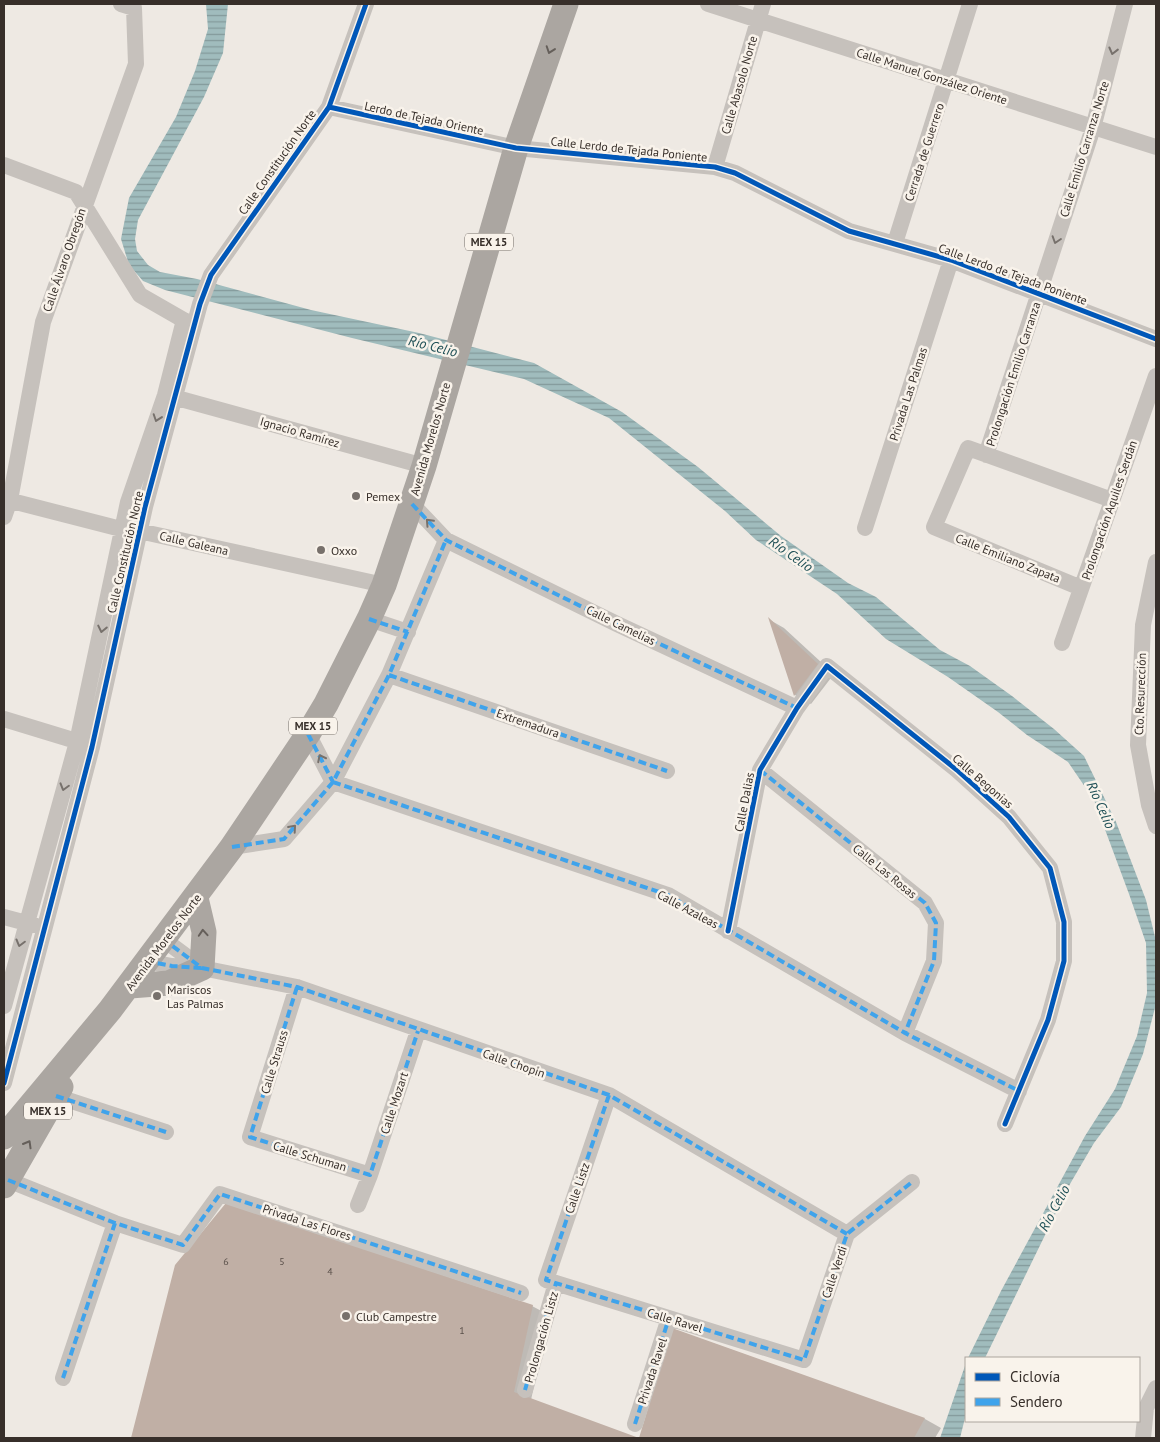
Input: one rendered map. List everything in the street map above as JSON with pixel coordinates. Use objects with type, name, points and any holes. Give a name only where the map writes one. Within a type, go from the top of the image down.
[{"type":"main road","name":"Avenida Morelos Norte","points":[[91,1035],[196,898],[308,734],[326,704],[369,620],[384,585],[412,504],[516,148],[566,4]]},
{"type":"main road","points":[[130,986],[169,983],[202,968],[204,932],[196,898]]},
{"type":"main road","name":"MEX 15","points":[[6,1183],[91,1035]]},
{"type":"main road","name":"MEX 15","points":[[4,1137],[91,1035]]},
{"type":"street","name":"Calle Constitución Norte","points":[[4,1083],[46,928],[85,744],[139,530],[170,396],[190,324],[211,275],[328,107],[366,4]]},
{"type":"street","name":"Calle Manuel González Oriente","points":[[708,4],[760,11],[947,81],[1156,147]]},
{"type":"street","name":"Cerrada de Guerrero","points":[[895,243],[970,4]]},
{"type":"street","name":"Calle Emilio Carranza Norte","points":[[1039,294],[1093,128],[1125,4]]},
{"type":"street","name":"Calle Álvaro Obregón","points":[[4,517],[43,322],[136,64],[128,6]]},
{"type":"street","name":"Calle Abasolo Norte","points":[[715,167],[760,11]]},
{"type":"street","name":"Lerdo de Tejada Oriente","points":[[328,107],[516,148]]},
{"type":"street","name":"Calle Lerdo de Tejada Poniente","points":[[516,148],[715,167],[735,173],[849,231],[951,260],[1156,339]]},
{"type":"street","points":[[4,165],[76,192],[140,295],[190,324]]},
{"type":"street","name":"Privada Las Palmas","points":[[866,528],[951,260]]},
{"type":"street","name":"Prolongación Emilio Carranza","points":[[934,527],[968,448],[986,455],[1039,294]]},
{"type":"street","name":"Prolongación Aquiles Serdán","points":[[1062,643],[1156,376]]},
{"type":"street","name":"Calle Constitución Norte","points":[[4,1006],[25,923],[85,744],[121,530],[170,396]]},
{"type":"street","name":"Ignacio Ramírez","points":[[170,396],[424,466]]},
{"type":"street","points":[[986,455],[1112,500]]},
{"type":"street","name":"Calle Galeana","points":[[7,500],[121,530],[139,530],[384,585]]},
{"type":"street","points":[[232,847],[284,839],[333,782],[389,674],[446,540],[412,504]]},
{"type":"street","name":"Calle Emiliano Zapata","points":[[934,527],[1081,588]]},
{"type":"street","name":"Calle Camelias","points":[[446,540],[617,624],[797,708]]},
{"type":"street","name":"Cto. Resurección","points":[[1156,562],[1143,625],[1138,745],[1149,805],[1156,826]]},
{"type":"street","points":[[369,620],[408,632]]},
{"type":"street","name":"Calle Dalias","points":[[728,931],[760,770],[797,708],[828,666]]},
{"type":"street","name":"Calle Begonias","points":[[828,666],[957,770],[1009,817],[1050,868],[1064,922],[1064,961],[1048,1020],[1005,1124]]},
{"type":"street","name":"Extremadura","points":[[389,674],[667,771]]},
{"type":"street","points":[[4,719],[85,744]]},
{"type":"street","points":[[308,734],[333,782]]},
{"type":"street","name":"Calle Las Rosas","points":[[760,770],[925,904],[936,923],[934,962],[905,1033]]},
{"type":"street","name":"Calle Azaleas","points":[[333,782],[668,895],[905,1033],[1019,1091]]},
{"type":"street","points":[[4,917],[46,928]]},
{"type":"street","name":"Calle Chopin","points":[[163,939],[202,968],[297,987],[609,1095],[847,1234]]},
{"type":"street","points":[[146,961],[172,966],[202,968]]},
{"type":"street","name":"Calle Strauss","points":[[250,1137],[297,987]]},
{"type":"street","name":"Calle Mozart","points":[[358,1204],[370,1175],[418,1030]]},
{"type":"street","name":"Calle Listz","points":[[551,1282],[609,1095]]},
{"type":"street","points":[[56,1096],[166,1132]]},
{"type":"street","name":"Calle Schuman","points":[[250,1137],[370,1175]]},
{"type":"street","name":"Calle Verdi","points":[[804,1360],[847,1234],[912,1182]]},
{"type":"street","name":"Privada Las Flores","points":[[6,1183],[182,1244],[220,1194],[521,1293]]},
{"type":"street","points":[[63,1378],[115,1222]]},
{"type":"street","name":"Calle Ravel","points":[[551,1282],[804,1360]]},
{"type":"street","name":"Prolongación Listz","points":[[525,1390],[551,1282]]},
{"type":"street","name":"Privada Ravel","points":[[636,1424],[669,1318]]},
{"type":"street","points":[[1142,1438],[1146,1408],[1156,1388]]},
{"type":"water","name":"Río Celio","points":[[206,4],[228,4],[223,53],[204,97],[138,220],[135,239],[137,251],[148,265],[160,272],[197,279],[311,310],[419,333],[534,363],[622,412],[698,467],[781,536],[848,583],[876,597],[940,650],[970,666],[1012,696],[1054,729],[1084,756],[1116,822],[1146,900],[1156,941],[1156,1004],[1143,1054],[1121,1107],[1094,1143],[1070,1184],[985,1357],[968,1357],[1001,1291],[1085,1136],[1115,1089],[1137,1036],[1147,993],[1146,943],[1094,800],[1068,762],[1027,735],[948,677],[886,639],[837,594],[756,540],[725,511],[609,418],[524,379],[352,338],[165,290],[143,281],[129,265],[121,239],[129,198],[176,117],[195,71],[208,29]]},
{"type":"water","points":[[965,1366],[965,1418],[960,1438],[940,1438]]},
{"type":"building","points":[[768,617],[818,664],[794,696]]},
{"type":"building","name":"Club Campestre","points":[[226,1203],[533,1305],[514,1392],[639,1438],[131,1438],[175,1265]]},
{"type":"building","points":[[672,1328],[925,1418],[914,1438],[639,1438]]},
{"type":"marked path","points":[[412,504],[446,540],[617,624],[797,708]]},
{"type":"marked path","points":[[232,847],[284,839],[333,782],[389,675],[446,540]]},
{"type":"marked path","points":[[369,619],[408,632]]},
{"type":"marked path","points":[[389,675],[667,771]]},
{"type":"marked path","points":[[308,734],[333,782]]},
{"type":"marked path","points":[[760,770],[925,903],[936,923],[934,961],[905,1033]]},
{"type":"marked path","points":[[333,782],[668,895],[905,1033],[1019,1091]]},
{"type":"marked path","points":[[163,939],[202,968],[297,987],[609,1095],[847,1234]]},
{"type":"marked path","points":[[146,961],[172,966],[202,968]]},
{"type":"marked path","points":[[297,987],[250,1137],[370,1175],[418,1031]]},
{"type":"marked path","points":[[609,1095],[546,1280],[804,1360],[847,1234],[912,1182]]},
{"type":"marked path","points":[[56,1096],[166,1132]]},
{"type":"marked path","points":[[8,1180],[115,1223],[183,1245],[220,1194],[521,1293]]},
{"type":"marked path","points":[[63,1378],[115,1223]]},
{"type":"marked path","points":[[525,1390],[556,1283]]},
{"type":"marked path","points":[[635,1424],[669,1318]]},
{"type":"cycle path","points":[[4,1083],[92,747],[145,507],[200,304],[211,275],[329,107],[366,4]]},
{"type":"cycle path","points":[[329,107],[516,148],[715,167],[735,173],[849,231],[951,260],[1156,339]]},
{"type":"cycle path","points":[[728,931],[760,770],[797,708],[827,666],[957,770],[1009,817],[1050,868],[1064,922],[1064,961],[1048,1020],[1005,1124]]},
{"type":"place","name":"Pemex","points":[[356,496]]},
{"type":"place","name":"Oxxo","points":[[321,550]]},
{"type":"place","name":"Mariscos Las Palmas","points":[[157,996]]},
{"type":"place","name":"Club Campestre","points":[[346,1316]]}]
